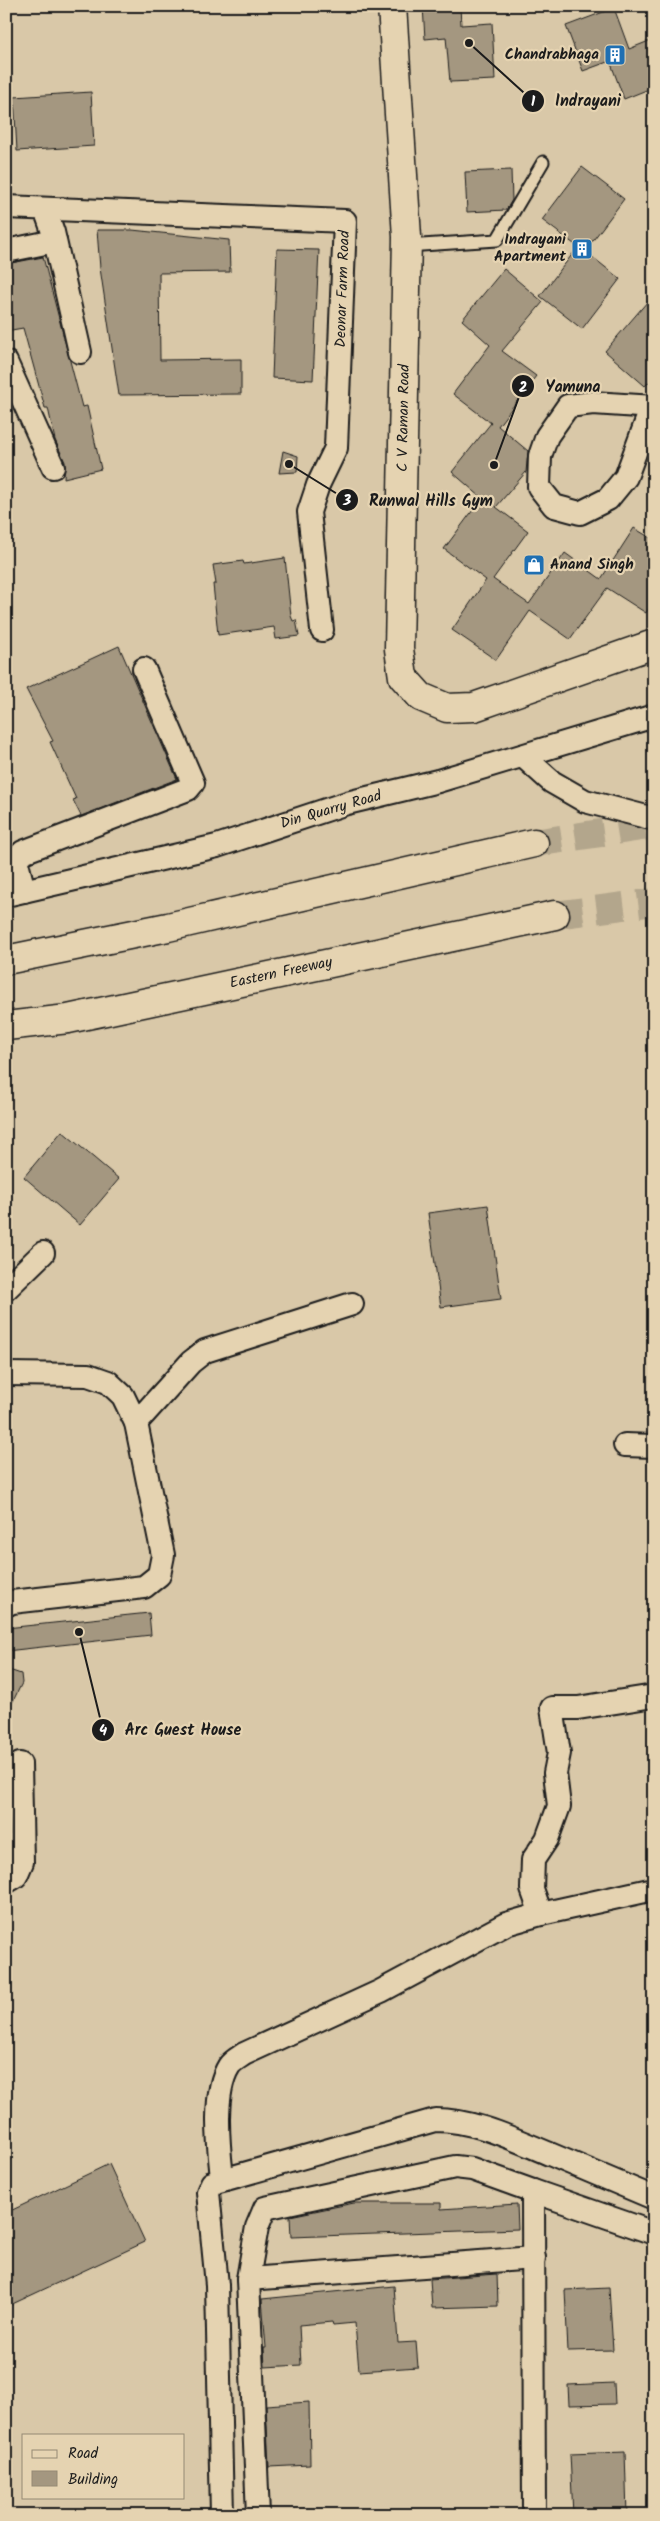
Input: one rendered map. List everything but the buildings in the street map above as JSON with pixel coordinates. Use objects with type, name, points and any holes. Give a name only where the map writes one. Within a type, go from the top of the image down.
[{"type":"main road","name":"C V Raman Road","points":[[392,6],[407,246],[399,649],[403,676],[421,697],[447,708],[474,707],[654,644]]},
{"type":"main road","points":[[6,960],[168,927],[534,843]]},
{"type":"main road","name":"Eastern Freeway","points":[[6,1026],[68,1019],[555,915]]},
{"type":"street","name":"Deonar Farm Road","points":[[6,207],[345,221],[336,448],[318,485],[309,512],[322,630]]},
{"type":"street","points":[[45,209],[55,241],[80,352]]},
{"type":"street","points":[[6,251],[55,241]]},
{"type":"street","points":[[6,362],[53,467]]},
{"type":"street","points":[[593,403],[652,408],[626,477],[608,499],[580,513],[554,506],[539,487],[540,456],[547,436],[568,406],[593,403]]},
{"type":"street","points":[[15,893],[16,859],[23,852],[188,789],[193,783],[144,669]]},
{"type":"street","name":"Din Quarry Road","points":[[15,893],[216,846],[347,803],[438,781],[654,716]]},
{"type":"street","points":[[523,756],[552,782],[585,801],[654,819]]},
{"type":"street","points":[[6,1289],[42,1253]]},
{"type":"street","points":[[136,1423],[191,1362],[205,1351],[352,1304]]},
{"type":"street","points":[[6,1374],[88,1375],[108,1382],[123,1396],[136,1423],[163,1555],[159,1574],[144,1587],[12,1602],[6,1605]]},
{"type":"street","points":[[625,1445],[654,1446]]},
{"type":"street","points":[[541,1914],[532,1889],[533,1860],[547,1839],[559,1806],[555,1773],[559,1753],[552,1708],[578,1708],[654,1696]]},
{"type":"street","points":[[6,1882],[16,1876],[22,1862],[20,1764]]},
{"type":"street","points":[[222,2178],[218,2127],[220,2092],[229,2066],[244,2054],[380,1992],[506,1924],[541,1914],[654,1889]]},
{"type":"street","points":[[222,2515],[217,2285],[208,2192],[212,2183],[222,2178],[435,2120],[453,2120],[477,2126],[528,2145],[654,2198]]},
{"type":"street","points":[[258,2515],[248,2279],[257,2226],[265,2208],[455,2167],[472,2169],[654,2233]]},
{"type":"street","points":[[533,2191],[534,2515]]},
{"type":"street","points":[[248,2279],[534,2258]]},
{"type":"lane","points":[[407,246],[497,240],[543,162]]},
{"type":"tunnel","points":[[534,843],[654,825]]},
{"type":"tunnel","points":[[555,915],[654,902]]},
{"type":"place","name":"Indrayani","points":[[469,43]]},
{"type":"place","name":"Chandrabhaga","points":[[615,55]]},
{"type":"place","name":"Indrayani Apartment","points":[[582,249]]},
{"type":"place","name":"Runwal Hills Gym","points":[[289,464]]},
{"type":"place","name":"Yamuna","points":[[494,465]]},
{"type":"place","name":"Anand Singh","points":[[534,565]]},
{"type":"place","name":"Arc Guest House","points":[[79,1632]]}]
